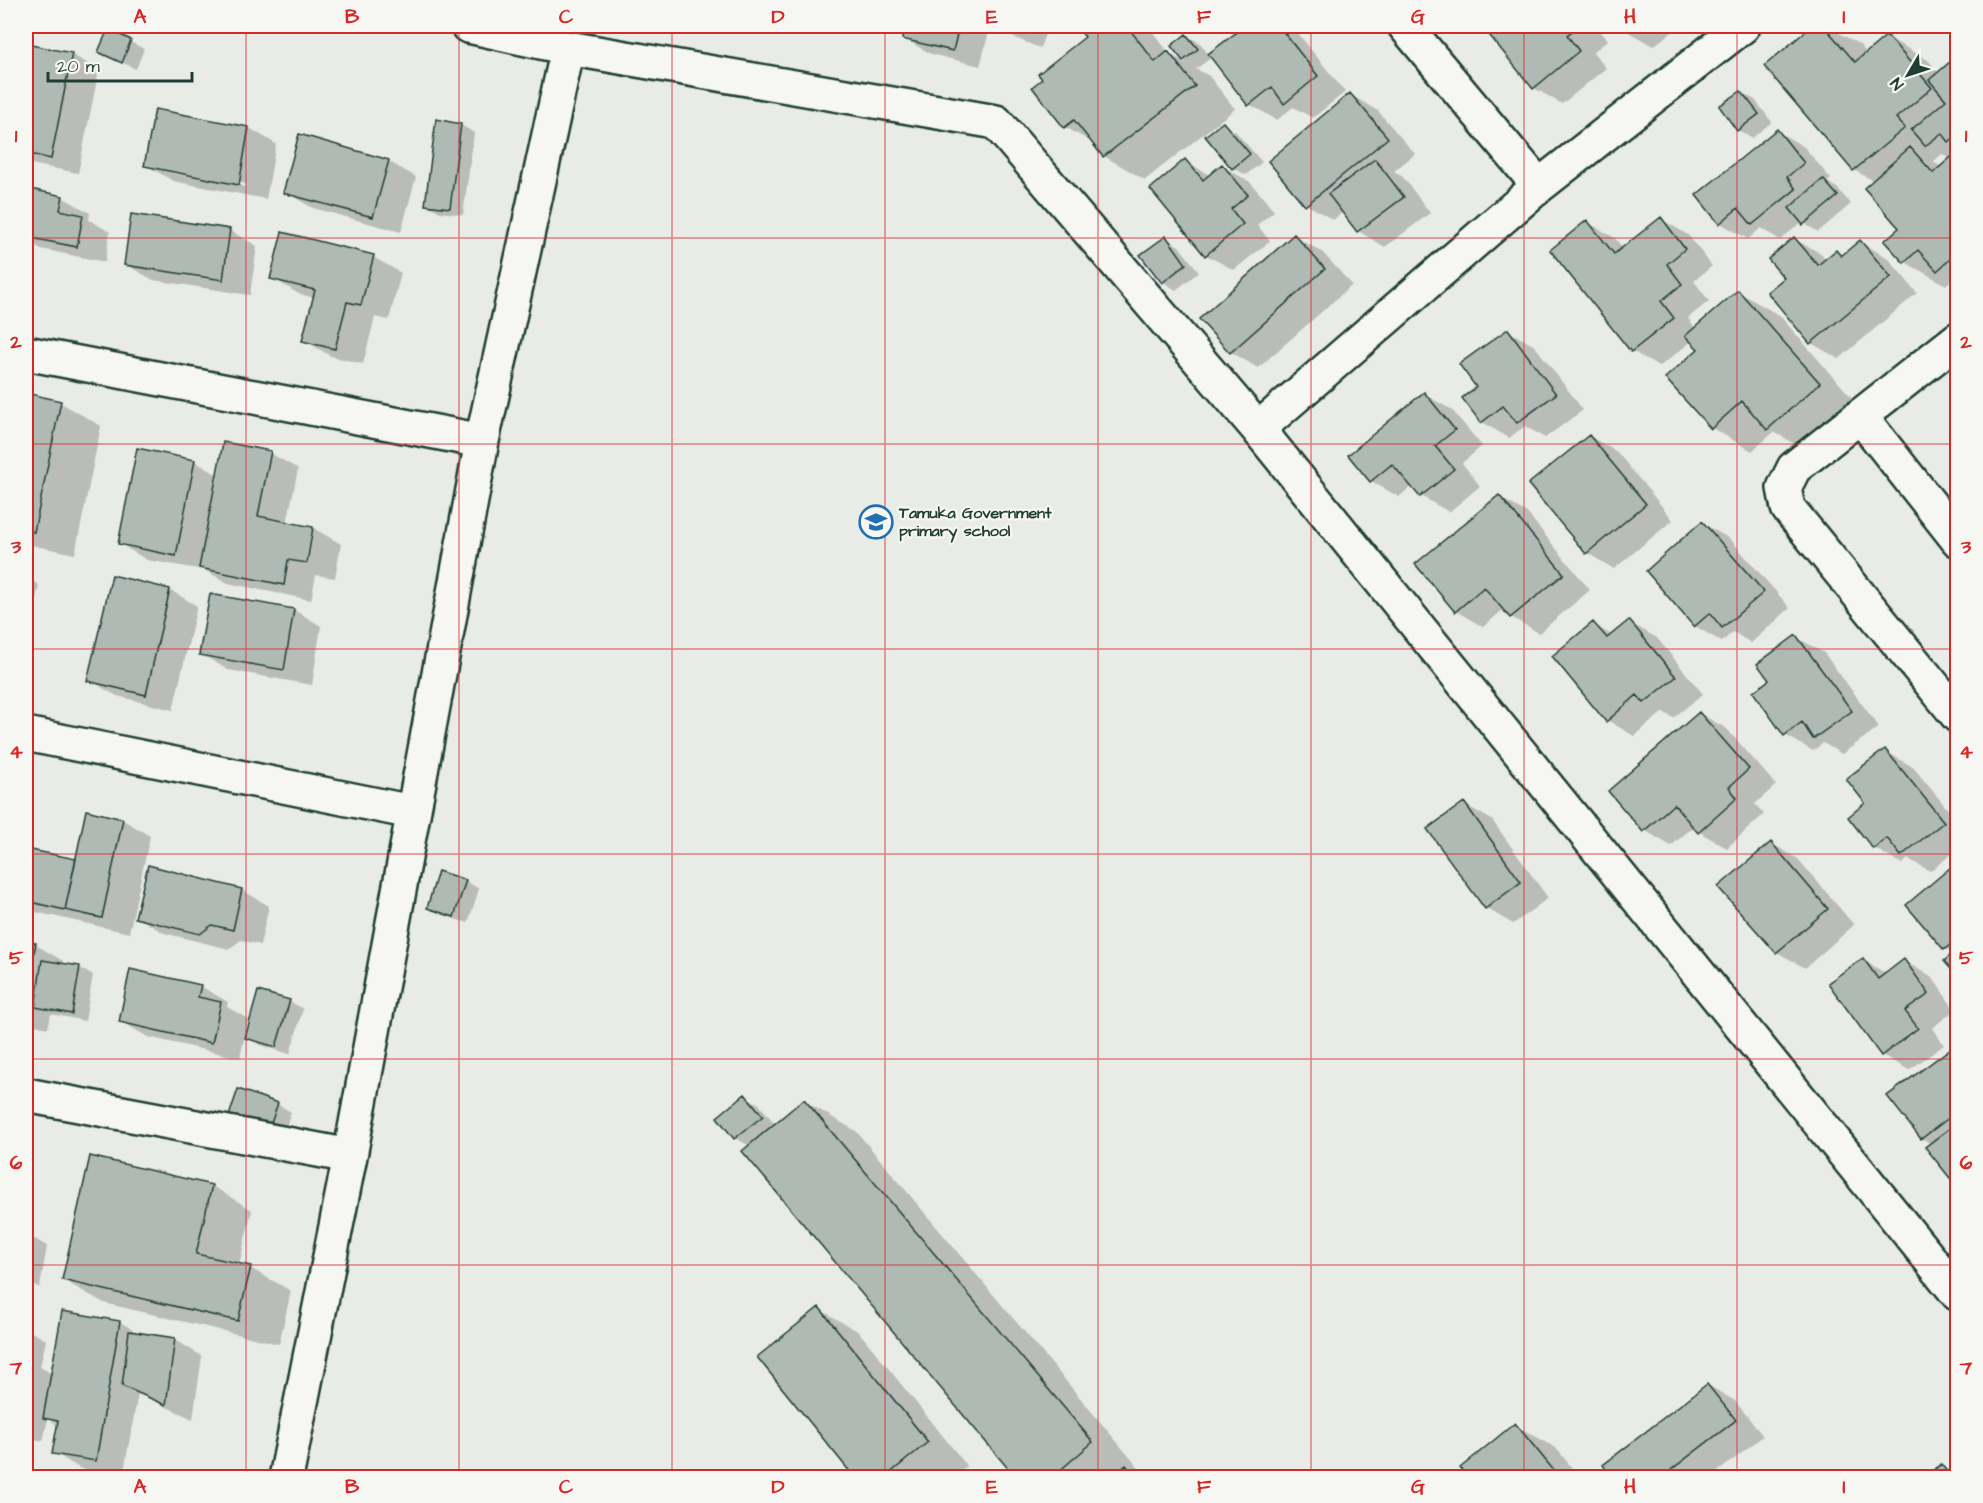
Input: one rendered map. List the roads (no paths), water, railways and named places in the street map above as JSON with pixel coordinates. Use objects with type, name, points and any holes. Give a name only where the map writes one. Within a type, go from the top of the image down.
[{"type":"street","points":[[468,26],[568,48],[996,122],[1258,429],[1958,1294]]},
{"type":"street","points":[[1405,26],[1539,186]]},
{"type":"street","points":[[1258,429],[1539,186],[1743,26]]},
{"type":"street","points":[[286,1478],[350,1156],[482,441],[568,48]]},
{"type":"street","points":[[1958,339],[1794,468],[1784,488],[1788,508],[1958,716]]},
{"type":"street","points":[[26,353],[482,441]]},
{"type":"street","points":[[1861,417],[1958,540]]},
{"type":"street","points":[[26,734],[412,812]]},
{"type":"street","points":[[26,1095],[350,1156]]},
{"type":"place","name":"Tamuka Government primary school","points":[[876,522]]}]
